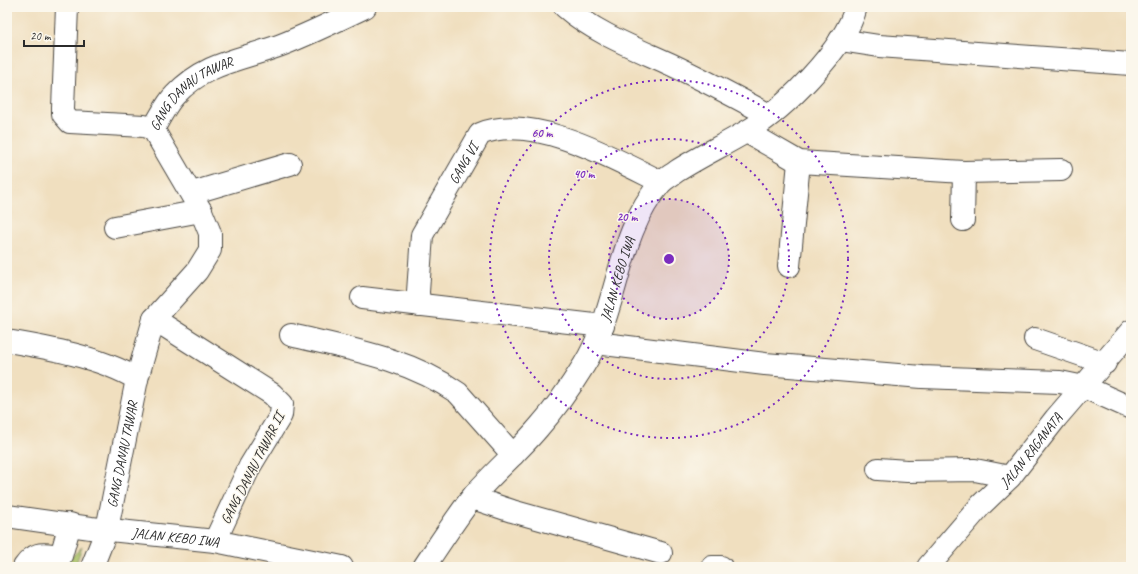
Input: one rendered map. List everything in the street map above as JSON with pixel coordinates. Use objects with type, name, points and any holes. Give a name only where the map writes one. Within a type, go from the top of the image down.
[{"type":"street","points":[[67,7],[63,108],[65,117],[70,122],[144,126],[153,129]]},
{"type":"street","name":"GANG DANAU TAWAR","points":[[92,567],[107,529],[137,378],[154,319],[197,271],[210,250],[210,234],[196,202],[153,129],[174,96],[189,82],[208,69],[232,59],[281,45],[365,7]]},
{"type":"street","points":[[565,7],[574,15],[615,38],[727,92],[768,116]]},
{"type":"street","name":"JALAN KEBO IWA","points":[[424,567],[472,498],[540,426],[585,364],[599,335],[627,243],[646,202],[661,182],[708,153],[747,132],[794,95],[840,40],[853,17],[856,7]]},
{"type":"street","points":[[840,40],[879,46],[1131,64]]},
{"type":"street","name":"GANG VI","points":[[419,305],[418,292],[422,235],[480,134],[492,129],[542,132],[600,151],[661,182]]},
{"type":"street","points":[[747,132],[799,162],[964,172],[1061,170]]},
{"type":"street","points":[[789,266],[799,162]]},
{"type":"street","points":[[115,227],[196,202],[290,164]]},
{"type":"street","points":[[963,220],[964,172]]},
{"type":"street","points":[[362,298],[419,305],[772,365],[922,377],[1041,380],[1084,387],[1131,408]]},
{"type":"street","name":"GANG DANAU TAWAR II","points":[[154,319],[272,394],[282,404],[282,415],[250,466],[215,541]]},
{"type":"street","name":"JALAN RAGANATA","points":[[928,567],[981,505],[1010,477],[1056,418],[1105,363],[1131,331]]},
{"type":"street","points":[[291,335],[387,357],[447,386],[458,393],[513,454]]},
{"type":"street","points":[[1035,339],[1105,363]]},
{"type":"street","points":[[7,341],[38,346],[104,364],[117,368],[137,378]]},
{"type":"street","points":[[878,469],[907,471],[975,470],[1010,477]]},
{"type":"street","points":[[472,498],[512,511],[661,553]]},
{"type":"street","name":"JALAN KEBO IWA","points":[[7,516],[215,541],[342,567]]},
{"type":"street","points":[[24,567],[30,558],[39,554],[59,562],[70,524]]},
{"type":"street","points":[[712,567],[721,567]]},
{"type":"green space","points":[[82,547],[75,567],[61,567]]}]
